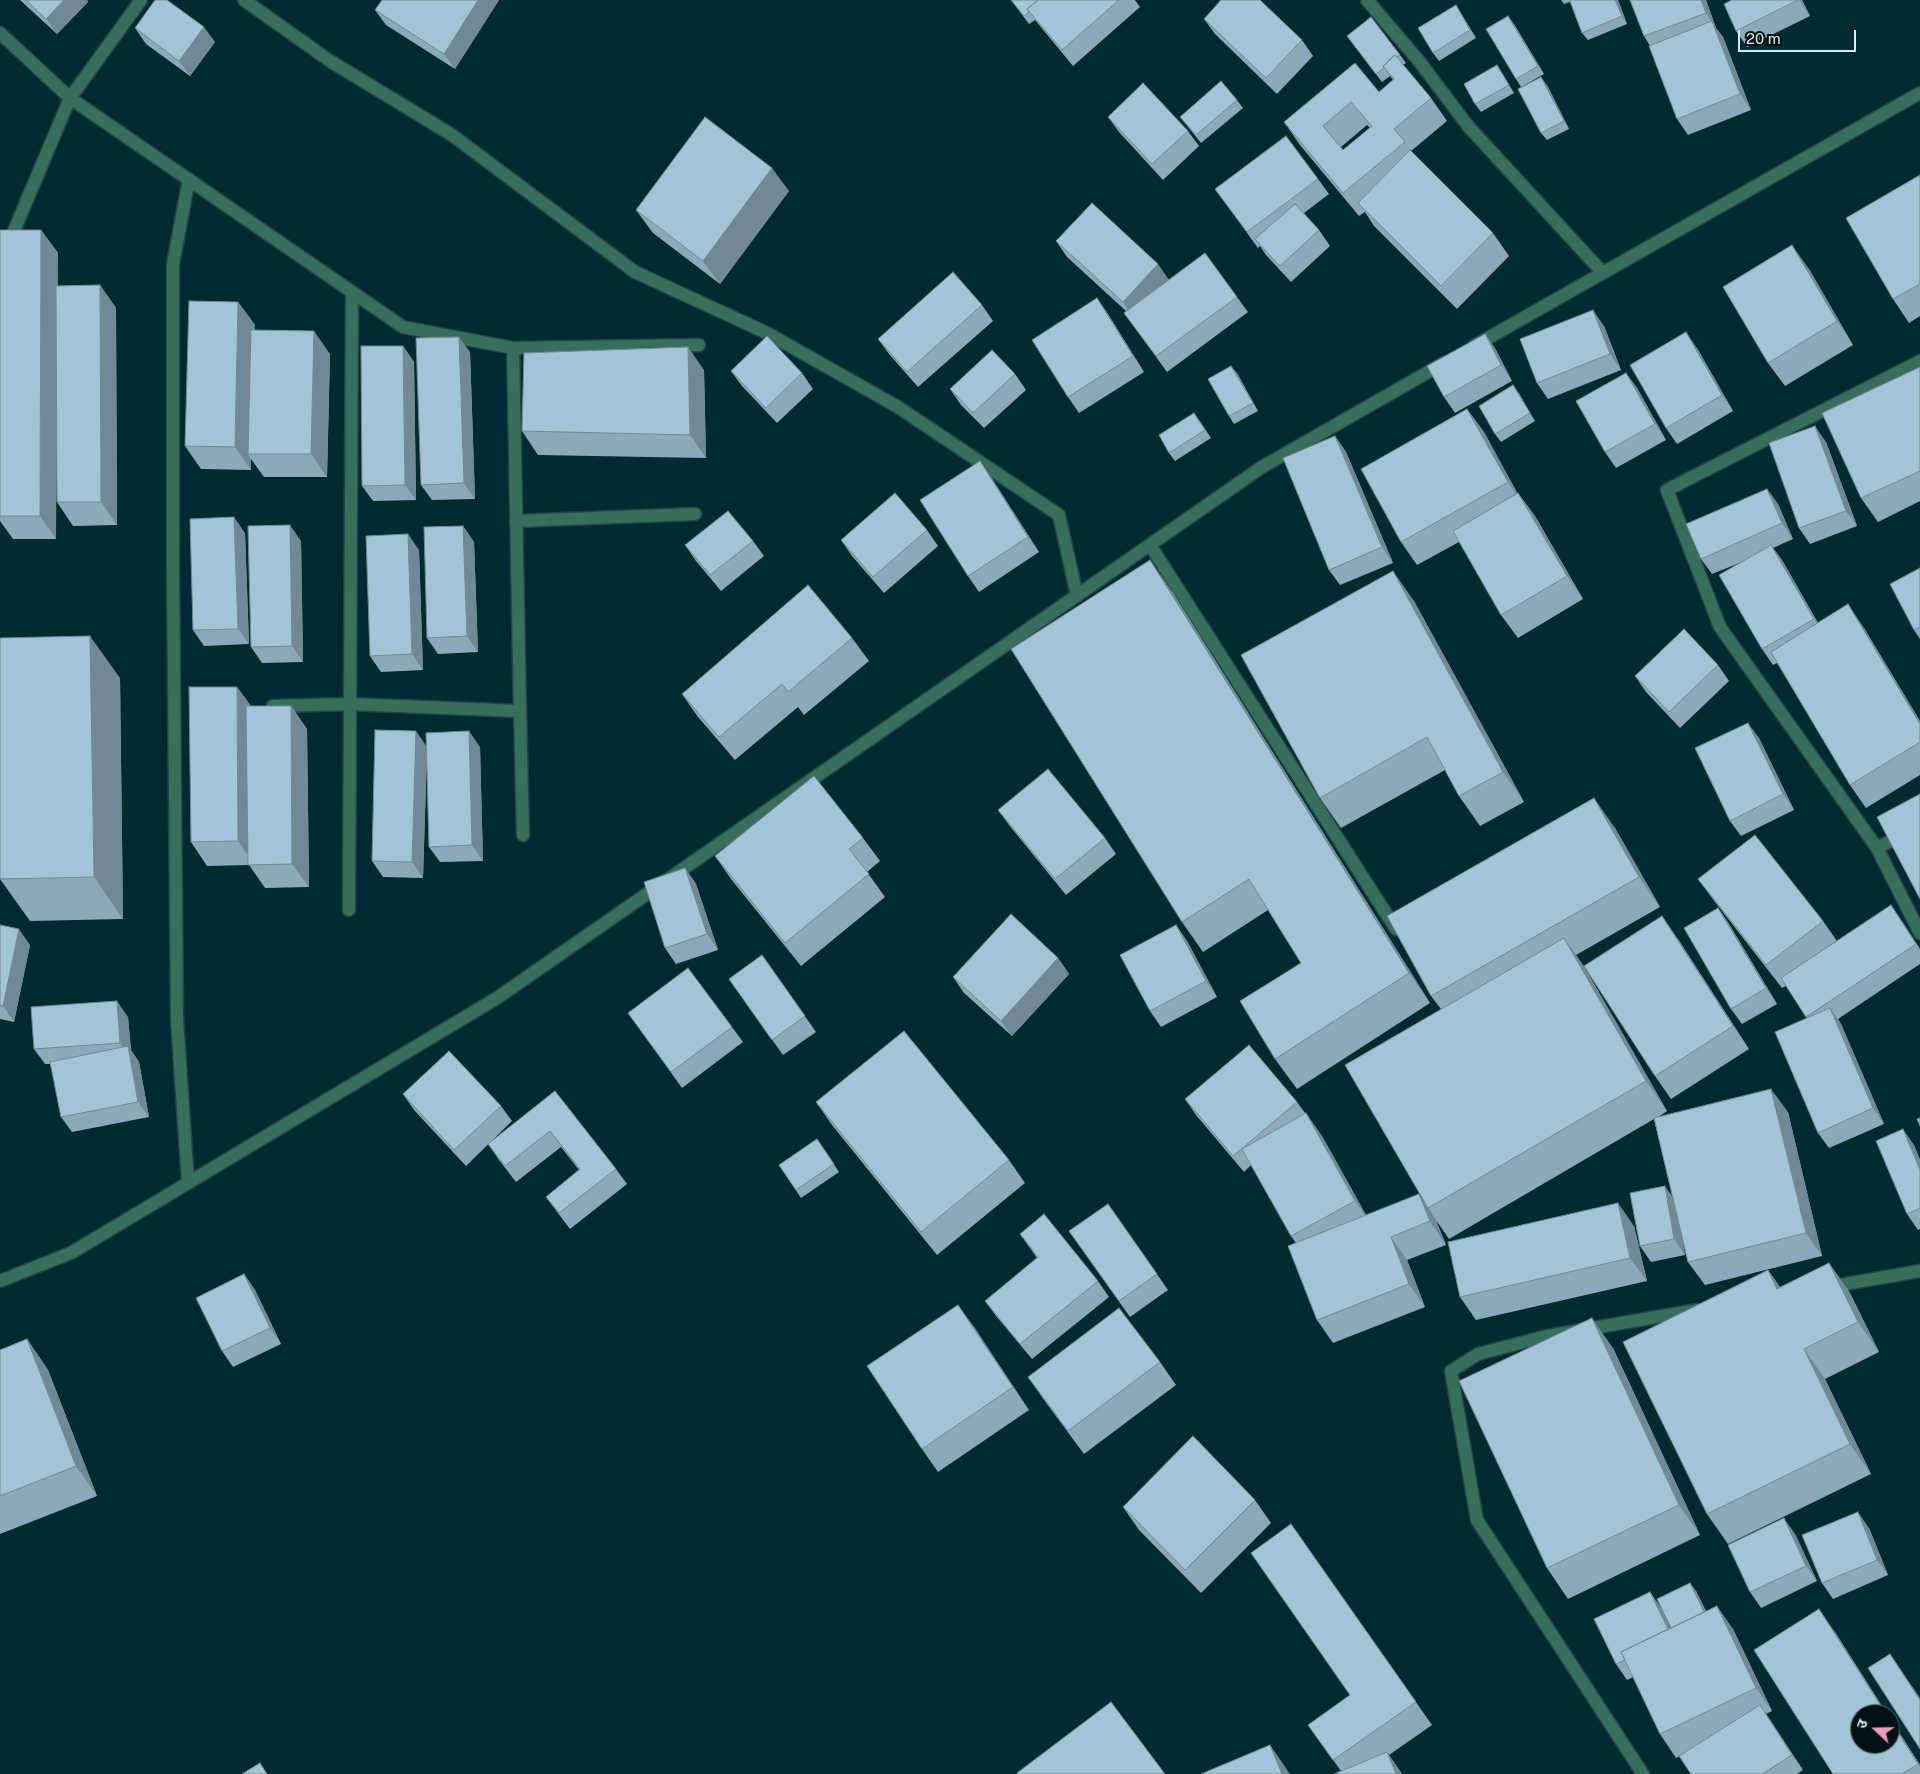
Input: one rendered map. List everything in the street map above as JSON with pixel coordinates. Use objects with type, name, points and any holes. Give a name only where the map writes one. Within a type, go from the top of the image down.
[{"type":"street","points":[[0,264],[70,98],[141,0]]},
{"type":"street","points":[[244,0],[330,61],[452,135],[635,272],[767,333],[898,407],[1058,515],[1077,596]]},
{"type":"street","points":[[1367,0],[1419,61],[1468,126],[1603,273]]},
{"type":"street","points":[[0,34],[70,98],[403,327],[513,348],[699,345]]},
{"type":"street","points":[[0,1281],[71,1253],[497,998],[1262,467],[1920,94]]},
{"type":"street","points":[[188,1182],[177,1019],[180,708],[173,264],[189,179]]},
{"type":"street","points":[[349,910],[352,292]]},
{"type":"street","points":[[513,348],[523,834]]},
{"type":"street","points":[[1920,361],[1667,490],[1720,627],[1877,848],[1920,934]]},
{"type":"street","points":[[516,521],[695,514]]},
{"type":"street","points":[[1150,545],[1396,929]]},
{"type":"street","points":[[262,706],[349,704],[520,711]]},
{"type":"street","points":[[1877,848],[1920,826]]},
{"type":"street","points":[[1812,1290],[1920,1271]]},
{"type":"street","points":[[1643,1774],[1477,1520],[1451,1371],[1478,1354],[1547,1336],[1714,1307]]},
{"type":"building","points":[[26,0],[64,0],[46,19]]},
{"type":"building","points":[[155,0],[167,0],[204,27],[179,61],[135,28]]},
{"type":"building","points":[[382,0],[478,0],[444,54],[375,10]]},
{"type":"building","points":[[1011,0],[1038,0],[1027,9],[1029,12],[1024,16]]},
{"type":"building","points":[[1038,0],[1119,0],[1062,50],[1027,9]]},
{"type":"building","points":[[1221,0],[1260,0],[1302,40],[1266,78],[1204,19]]},
{"type":"building","points":[[1571,0],[1615,0],[1622,16],[1582,33]]},
{"type":"building","points":[[1630,0],[1701,0],[1706,13],[1644,36]]},
{"type":"building","points":[[1732,0],[1798,0],[1736,31],[1724,4]]},
{"type":"building","points":[[1456,5],[1470,30],[1433,53],[1418,28]]},
{"type":"building","points":[[1508,16],[1538,66],[1516,79],[1486,29]]},
{"type":"building","points":[[1371,17],[1400,55],[1397,57],[1395,55],[1376,74],[1347,36]]},
{"type":"building","points":[[1712,21],[1740,94],[1677,119],[1649,46]]},
{"type":"building","points":[[1395,55],[1431,98],[1394,129],[1405,142],[1343,193],[1284,122],[1355,63],[1379,92],[1394,79],[1383,66]],"holes":[[[1351,102],[1372,126],[1343,150],[1323,126]]]},
{"type":"building","points":[[1497,65],[1509,85],[1475,104],[1464,84]]},
{"type":"building","points":[[1541,77],[1564,121],[1541,133],[1518,89]]},
{"type":"building","points":[[1221,81],[1237,100],[1196,135],[1180,117]]},
{"type":"building","points":[[1143,83],[1188,131],[1152,164],[1108,117]]},
{"type":"building","points":[[705,117],[772,168],[703,261],[636,210]]},
{"type":"building","points":[[1286,136],[1318,179],[1247,232],[1215,189]]},
{"type":"building","points":[[1410,150],[1493,233],[1441,286],[1358,203]]},
{"type":"building","points":[[1920,175],[1920,284],[1893,299],[1846,218]]},
{"type":"building","points":[[1092,203],[1158,264],[1123,302],[1056,241]]},
{"type":"building","points":[[1295,204],[1319,230],[1280,266],[1255,239]]},
{"type":"building","points":[[0,230],[41,230],[40,516],[0,516]]},
{"type":"building","points":[[1792,245],[1837,321],[1768,363],[1723,287]]},
{"type":"building","points":[[1205,253],[1237,297],[1156,356],[1124,313]]},
{"type":"building","points":[[953,272],[982,305],[907,372],[878,339]]},
{"type":"building","points":[[100,285],[101,502],[57,502],[56,286]]},
{"type":"building","points":[[1097,298],[1133,356],[1068,397],[1032,340]]},
{"type":"building","points":[[189,301],[238,302],[235,447],[185,446]]},
{"type":"building","points":[[1593,310],[1610,354],[1537,383],[1520,339]]},
{"type":"building","points":[[251,330],[314,331],[311,454],[248,454]]},
{"type":"building","points":[[1686,332],[1722,395],[1666,428],[1630,365]]},
{"type":"building","points":[[1485,334],[1501,365],[1444,397],[1427,366]]},
{"type":"building","points":[[767,336],[802,373],[766,408],[731,371]]},
{"type":"building","points":[[459,337],[464,483],[421,485],[416,338]]},
{"type":"building","points":[[361,346],[403,346],[405,485],[362,486]]},
{"type":"building","points":[[688,347],[690,435],[522,431],[524,353]]},
{"type":"building","points":[[992,350],[1015,374],[973,413],[950,389]]},
{"type":"building","points":[[1231,366],[1253,403],[1229,416],[1208,379]]},
{"type":"building","points":[[1920,367],[1920,471],[1861,498],[1822,413]]},
{"type":"building","points":[[1626,373],[1655,424],[1605,452],[1576,401]]},
{"type":"building","points":[[1513,385],[1530,413],[1495,434],[1479,406]]},
{"type":"building","points":[[1467,409],[1508,482],[1401,542],[1361,469]]},
{"type":"building","points":[[1194,413],[1205,430],[1169,453],[1159,435]]},
{"type":"building","points":[[1815,426],[1846,511],[1799,528],[1769,443]]},
{"type":"building","points":[[1335,436],[1382,547],[1329,570],[1283,458]]},
{"type":"building","points":[[980,461],[1028,537],[968,576],[920,500]]},
{"type":"building","points":[[1767,489],[1782,523],[1701,559],[1686,524]]},
{"type":"building","points":[[895,493],[927,530],[873,577],[841,540]]},
{"type":"building","points":[[1518,493],[1567,576],[1501,615],[1453,531]]},
{"type":"building","points":[[728,511],[753,541],[710,575],[685,545]]},
{"type":"building","points":[[234,517],[238,629],[193,630],[190,519]]},
{"type":"building","points":[[290,525],[292,646],[251,647],[248,526]]},
{"type":"building","points":[[463,526],[467,636],[427,638],[424,527]]},
{"type":"building","points":[[408,534],[412,654],[370,656],[366,536]]},
{"type":"building","points":[[1771,545],[1814,619],[1762,649],[1719,575]]},
{"type":"building","points":[[1150,560],[1409,973],[1275,1059],[1240,1001],[1301,963],[1249,879],[1182,922],[1011,649]]},
{"type":"building","points":[[1920,568],[1920,627],[1914,630],[1890,584]]},
{"type":"building","points":[[1393,571],[1503,772],[1459,796],[1427,737],[1320,798],[1241,655]]},
{"type":"building","points":[[808,585],[852,638],[788,692],[782,684],[719,737],[682,694]]},
{"type":"building","points":[[1848,604],[1920,724],[1920,742],[1850,785],[1771,652]]},
{"type":"building","points":[[1684,629],[1718,665],[1669,712],[1635,676]]},
{"type":"building","points":[[90,636],[94,877],[0,879],[0,638]]},
{"type":"building","points":[[189,687],[237,687],[238,841],[191,842]]},
{"type":"building","points":[[246,706],[291,706],[292,864],[248,865]]},
{"type":"building","points":[[1748,723],[1783,794],[1730,821],[1695,748]]},
{"type":"building","points":[[375,730],[416,731],[412,862],[372,861]]},
{"type":"building","points":[[469,731],[472,845],[429,847],[426,733]]},
{"type":"building","points":[[1048,769],[1105,838],[1055,879],[998,810]]},
{"type":"building","points":[[814,776],[863,838],[849,849],[869,874],[785,943],[715,856]]},
{"type":"building","points":[[1920,794],[1920,899],[1877,817]]},
{"type":"building","points":[[1594,798],[1639,877],[1431,996],[1387,916]]},
{"type":"building","points":[[1755,835],[1823,921],[1766,965],[1698,879]]},
{"type":"building","points":[[685,868],[707,934],[665,948],[644,882]]},
{"type":"building","points":[[1891,905],[1916,944],[1806,1017],[1781,978]]},
{"type":"building","points":[[1718,908],[1766,988],[1731,1009],[1684,928]]},
{"type":"building","points":[[1011,914],[1058,958],[1001,1021],[953,977]]},
{"type":"building","points":[[1662,916],[1733,1026],[1655,1076],[1584,966]]},
{"type":"building","points":[[0,925],[19,929],[3,1006],[0,1005]]},
{"type":"building","points":[[1176,925],[1206,981],[1150,1011],[1120,955]]},
{"type":"building","points":[[1564,938],[1646,1081],[1428,1208],[1345,1065]]},
{"type":"building","points":[[762,955],[805,1016],[772,1040],[729,979]]},
{"type":"building","points":[[688,968],[732,1027],[671,1072],[628,1013]]},
{"type":"building","points":[[117,1001],[120,1043],[34,1049],[31,1007]]},
{"type":"building","points":[[1830,1008],[1873,1108],[1818,1133],[1775,1032]]},
{"type":"building","points":[[904,1031],[1009,1160],[921,1232],[816,1102]]},
{"type":"building","points":[[1249,1045],[1297,1102],[1233,1156],[1185,1099]]},
{"type":"building","points":[[128,1046],[138,1102],[61,1117],[50,1062]]},
{"type":"building","points":[[449,1051],[501,1106],[454,1150],[403,1094]]},
{"type":"building","points":[[1771,1089],[1806,1233],[1688,1262],[1654,1118]]},
{"type":"building","points":[[555,1091],[616,1169],[559,1213],[546,1197],[580,1169],[550,1131],[505,1166],[488,1144]]},
{"type":"building","points":[[1306,1113],[1355,1201],[1291,1236],[1242,1149]]},
{"type":"building","points":[[1903,1129],[1920,1170],[1920,1208],[1907,1214],[1876,1141]]},
{"type":"building","points":[[817,1139],[834,1164],[796,1190],[779,1165]]},
{"type":"building","points":[[1665,1186],[1674,1239],[1640,1246],[1630,1193]]},
{"type":"building","points":[[1419,1194],[1430,1221],[1391,1237],[1409,1284],[1317,1320],[1288,1246]]},
{"type":"building","points":[[1618,1203],[1630,1258],[1460,1297],[1448,1242]]},
{"type":"building","points":[[1108,1204],[1157,1274],[1119,1301],[1069,1231]]},
{"type":"building","points":[[1044,1214],[1098,1281],[1020,1344],[985,1301],[1038,1257],[1020,1234]]},
{"type":"building","points":[[1829,1263],[1858,1322],[1804,1349],[1850,1444],[1707,1514],[1623,1342],[1768,1270],[1777,1289]]},
{"type":"building","points":[[244,1274],[270,1328],[222,1351],[196,1298]]},
{"type":"building","points":[[958,1305],[1013,1387],[922,1449],[867,1366]]},
{"type":"building","points":[[1119,1308],[1160,1362],[1068,1431],[1028,1377]]},
{"type":"building","points":[[1592,1318],[1679,1505],[1547,1568],[1459,1381]]},
{"type":"building","points":[[27,1339],[76,1466],[0,1496],[0,1350]]},
{"type":"building","points":[[1193,1436],[1255,1500],[1185,1570],[1123,1507]]},
{"type":"building","points":[[1858,1512],[1877,1560],[1822,1583],[1802,1535]]},
{"type":"building","points":[[1784,1518],[1806,1566],[1750,1592],[1728,1545]]},
{"type":"building","points":[[1291,1524],[1416,1702],[1333,1760],[1308,1725],[1350,1695],[1251,1553]]},
{"type":"building","points":[[1690,1583],[1704,1612],[1671,1628],[1657,1599]]},
{"type":"building","points":[[1650,1592],[1668,1629],[1621,1652],[1625,1660],[1616,1664],[1594,1619]]},
{"type":"building","points":[[1717,1606],[1756,1688],[1660,1734],[1621,1652]]},
{"type":"building","points":[[1819,1609],[1880,1704],[1850,1704],[1850,1754],[1900,1754],[1900,1736],[1918,1764],[1902,1774],[1833,1774],[1754,1650]]},
{"type":"building","points":[[1890,1654],[1920,1700],[1920,1749],[1900,1718],[1900,1704],[1891,1704],[1868,1668]]},
{"type":"building","points":[[1111,1702],[1165,1774],[1017,1773]]},
{"type":"building","points":[[1760,1705],[1792,1755],[1762,1774],[1691,1774],[1679,1756]]},
{"type":"building","points":[[1270,1745],[1282,1774],[1201,1774]]},
{"type":"building","points":[[1387,1752],[1396,1774],[1334,1774]]},
{"type":"building","points":[[260,1763],[267,1774],[242,1774]]}]
